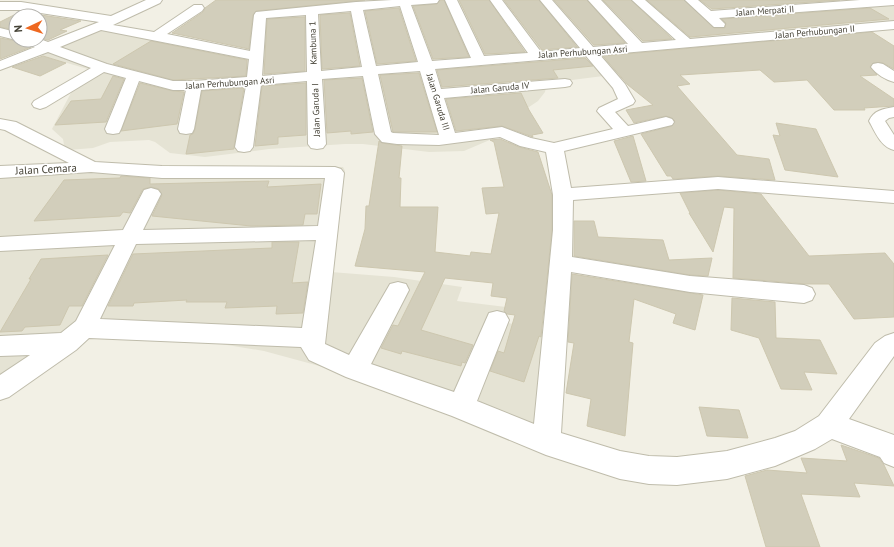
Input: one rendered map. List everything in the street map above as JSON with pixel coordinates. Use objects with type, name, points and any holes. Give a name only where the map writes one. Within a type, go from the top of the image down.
[{"type":"street","points":[[0,15],[33,0]]},
{"type":"street","points":[[48,47],[100,26],[156,0]]},
{"type":"street","points":[[244,147],[254,81],[255,56],[260,15],[433,0]]},
{"type":"street","points":[[451,0],[479,60]]},
{"type":"street","points":[[496,0],[537,56]]},
{"type":"street","points":[[546,0],[620,87],[627,101],[624,104],[604,111],[624,131]]},
{"type":"street","points":[[594,0],[639,48]]},
{"type":"street","points":[[638,0],[688,44]]},
{"type":"street","points":[[691,0],[737,39]]},
{"type":"street","points":[[810,0],[858,29]]},
{"type":"street","name":"Jalan Garuda III","points":[[404,2],[426,65],[449,139]]},
{"type":"street","name":"Jalan Merpati II","points":[[708,15],[894,2]]},
{"type":"street","points":[[0,6],[20,6],[113,20]]},
{"type":"street","points":[[356,6],[383,134],[388,138],[449,139],[502,132],[526,142],[554,148],[666,122]]},
{"type":"street","points":[[156,36],[198,8]]},
{"type":"street","name":"Kambuna 1","points":[[312,10],[314,76]]},
{"type":"street","name":"Jalan Perhubungan II","points":[[737,39],[894,25]]},
{"type":"street","points":[[100,26],[255,56]]},
{"type":"street","name":"Jalan Perhubungan Asri","points":[[48,47],[102,67],[134,76],[173,85],[194,86],[479,60],[737,39]]},
{"type":"street","points":[[0,66],[45,48]]},
{"type":"street","points":[[40,104],[102,67]]},
{"type":"street","points":[[878,67],[894,78]]},
{"type":"street","points":[[113,129],[134,76]]},
{"type":"street","name":"Jalan Garuda I","points":[[314,76],[317,144]]},
{"type":"street","name":"Jalan Garuda IV","points":[[435,94],[565,83]]},
{"type":"street","points":[[186,129],[194,86]]},
{"type":"street","points":[[894,112],[884,114],[879,117],[877,121],[886,136],[894,144]]},
{"type":"street","points":[[0,124],[10,126],[91,167]]},
{"type":"street","points":[[546,442],[563,230],[563,195],[558,157],[554,148]]},
{"type":"street","name":"Jalan Cemara","points":[[0,172],[91,167],[162,172],[264,174],[334,173],[336,176],[328,233]]},
{"type":"street","points":[[563,195],[718,182],[894,197]]},
{"type":"street","points":[[0,389],[76,335],[130,237],[151,194]]},
{"type":"street","points":[[0,244],[130,237],[328,233],[313,338],[313,347],[318,353],[355,369],[546,442],[620,465],[649,470],[677,471],[727,465],[775,452],[805,440],[829,425],[884,350],[894,343]]},
{"type":"street","points":[[561,263],[690,284],[804,294]]},
{"type":"street","points":[[355,369],[398,290]]},
{"type":"street","points":[[460,408],[497,320]]},
{"type":"street","points":[[0,346],[76,335],[313,338]]},
{"type":"street","points":[[829,425],[890,447],[894,453]]},
{"type":"shaded area","points":[[267,0],[894,0],[894,28],[771,46],[736,42],[711,45],[627,73],[564,81],[546,87],[545,92],[538,101],[495,133],[492,139],[464,151],[429,152],[363,144],[345,144],[269,149],[205,157],[170,153],[155,142],[149,140],[110,142],[93,148],[68,150],[64,145],[63,139],[52,129],[74,87],[91,70],[40,55],[107,24],[238,50],[245,49],[251,46],[257,16],[253,16],[256,10]]},
{"type":"shaded area","points":[[171,165],[227,169],[343,167],[345,171],[331,272],[394,277],[462,287],[457,301],[506,307],[502,322],[557,332],[537,433],[404,389],[264,351],[160,334],[89,339],[50,361],[0,400],[0,169]]},
{"type":"building","points":[[216,0],[365,0],[256,11],[253,15],[249,49],[172,33],[203,12],[205,8]]},
{"type":"building","points":[[440,0],[444,0],[469,57],[433,59],[413,6],[437,4]]},
{"type":"building","points":[[459,0],[489,0],[525,52],[485,54]]},
{"type":"building","points":[[504,0],[539,0],[577,47],[542,50]]},
{"type":"building","points":[[554,0],[587,0],[625,43],[594,45]]},
{"type":"building","points":[[603,0],[631,0],[672,39],[643,41]]},
{"type":"building","points":[[647,0],[684,0],[714,28],[725,28],[726,23],[722,19],[870,8],[889,19],[690,37]]},
{"type":"building","points":[[700,0],[840,0],[712,9]]},
{"type":"building","points":[[399,8],[416,61],[377,64],[365,11]]},
{"type":"building","points":[[350,13],[360,66],[322,69],[320,15]]},
{"type":"building","points":[[48,16],[81,21],[60,30],[67,31],[48,40]]},
{"type":"building","points":[[305,17],[305,71],[264,74],[267,19]]},
{"type":"building","points":[[8,18],[8,28],[0,27],[0,22]]},
{"type":"building","points":[[872,32],[894,46],[894,69],[883,63],[873,63],[870,67],[877,75],[860,76],[894,99],[894,106],[864,108],[865,110],[834,110],[807,80],[774,82],[760,70],[680,75],[690,84],[677,86],[737,155],[769,159],[775,180],[718,176],[673,179],[671,176],[667,176],[641,134],[672,126],[675,121],[666,116],[634,123],[626,110],[653,105],[628,85],[603,56]]},
{"type":"building","points":[[0,38],[8,40],[8,48],[28,48],[0,59]]},
{"type":"building","points":[[151,41],[247,60],[246,76],[173,80],[113,64]]},
{"type":"building","points":[[43,56],[66,63],[40,76],[12,67]]},
{"type":"building","points":[[585,58],[593,66],[553,70],[558,78],[442,87],[437,70]]},
{"type":"building","points":[[419,73],[437,132],[393,132],[380,75]]},
{"type":"building","points":[[113,76],[124,79],[106,122],[55,125],[71,101],[101,99]]},
{"type":"building","points":[[362,78],[373,132],[351,134],[351,131],[327,133],[324,80]]},
{"type":"building","points":[[140,83],[173,91],[184,92],[177,124],[121,131]]},
{"type":"building","points":[[306,83],[306,135],[278,137],[278,144],[255,146],[262,86]]},
{"type":"building","points":[[244,88],[234,149],[186,154],[190,135],[193,134],[195,129],[202,91]]},
{"type":"building","points":[[521,93],[543,133],[532,135],[533,137],[502,126],[456,131],[446,99]]},
{"type":"building","points":[[776,123],[816,129],[838,177],[785,170],[773,135],[780,136]]},
{"type":"building","points":[[633,136],[646,181],[631,182],[614,141]]},
{"type":"building","points":[[500,139],[519,147],[538,152],[552,195],[552,230],[541,337],[539,336],[524,382],[490,371],[498,351],[504,353],[515,315],[507,314],[504,311],[507,298],[491,296],[493,283],[445,278],[421,330],[473,345],[465,363],[462,362],[461,366],[402,351],[401,354],[381,348],[393,325],[398,326],[425,272],[355,266],[365,229],[366,206],[369,206],[379,141],[382,143],[402,146],[399,178],[401,178],[400,207],[438,207],[435,252],[470,256],[471,252],[491,254],[499,213],[486,214],[482,188],[504,187],[494,142],[490,140]]},
{"type":"building","points":[[121,176],[150,178],[150,184],[269,181],[267,187],[321,184],[317,214],[305,214],[303,225],[251,226],[152,216],[162,195],[159,189],[151,187],[143,189],[130,213],[123,212],[120,216],[34,221],[64,180],[120,178]]},
{"type":"building","points":[[718,190],[761,194],[809,256],[885,253],[894,264],[894,317],[854,319],[829,284],[807,284],[733,278],[734,208],[724,207],[713,252],[689,213],[680,193]]},
{"type":"building","points":[[574,221],[594,221],[598,237],[663,240],[669,260],[712,258],[708,276],[690,275],[574,256]]},
{"type":"building","points":[[272,242],[299,242],[292,283],[308,282],[303,313],[276,314],[277,306],[225,308],[227,302],[186,302],[187,300],[134,303],[133,306],[108,306],[133,254],[272,248]]},
{"type":"building","points":[[108,255],[82,306],[69,306],[60,325],[25,327],[22,331],[0,332],[41,259]]},
{"type":"building","points":[[572,274],[703,295],[695,330],[673,323],[676,314],[634,299],[629,342],[633,343],[625,436],[587,426],[591,399],[566,393],[574,343],[568,342]]},
{"type":"building","points":[[732,298],[775,302],[776,338],[820,340],[837,374],[804,372],[812,390],[781,389],[759,338],[731,330]]},
{"type":"building","points":[[699,407],[739,410],[748,438],[707,436]]},
{"type":"building","points":[[841,445],[879,458],[894,486],[854,483],[860,497],[801,494],[820,547],[766,547],[745,476],[767,470],[807,473],[801,458],[847,461]]}]
